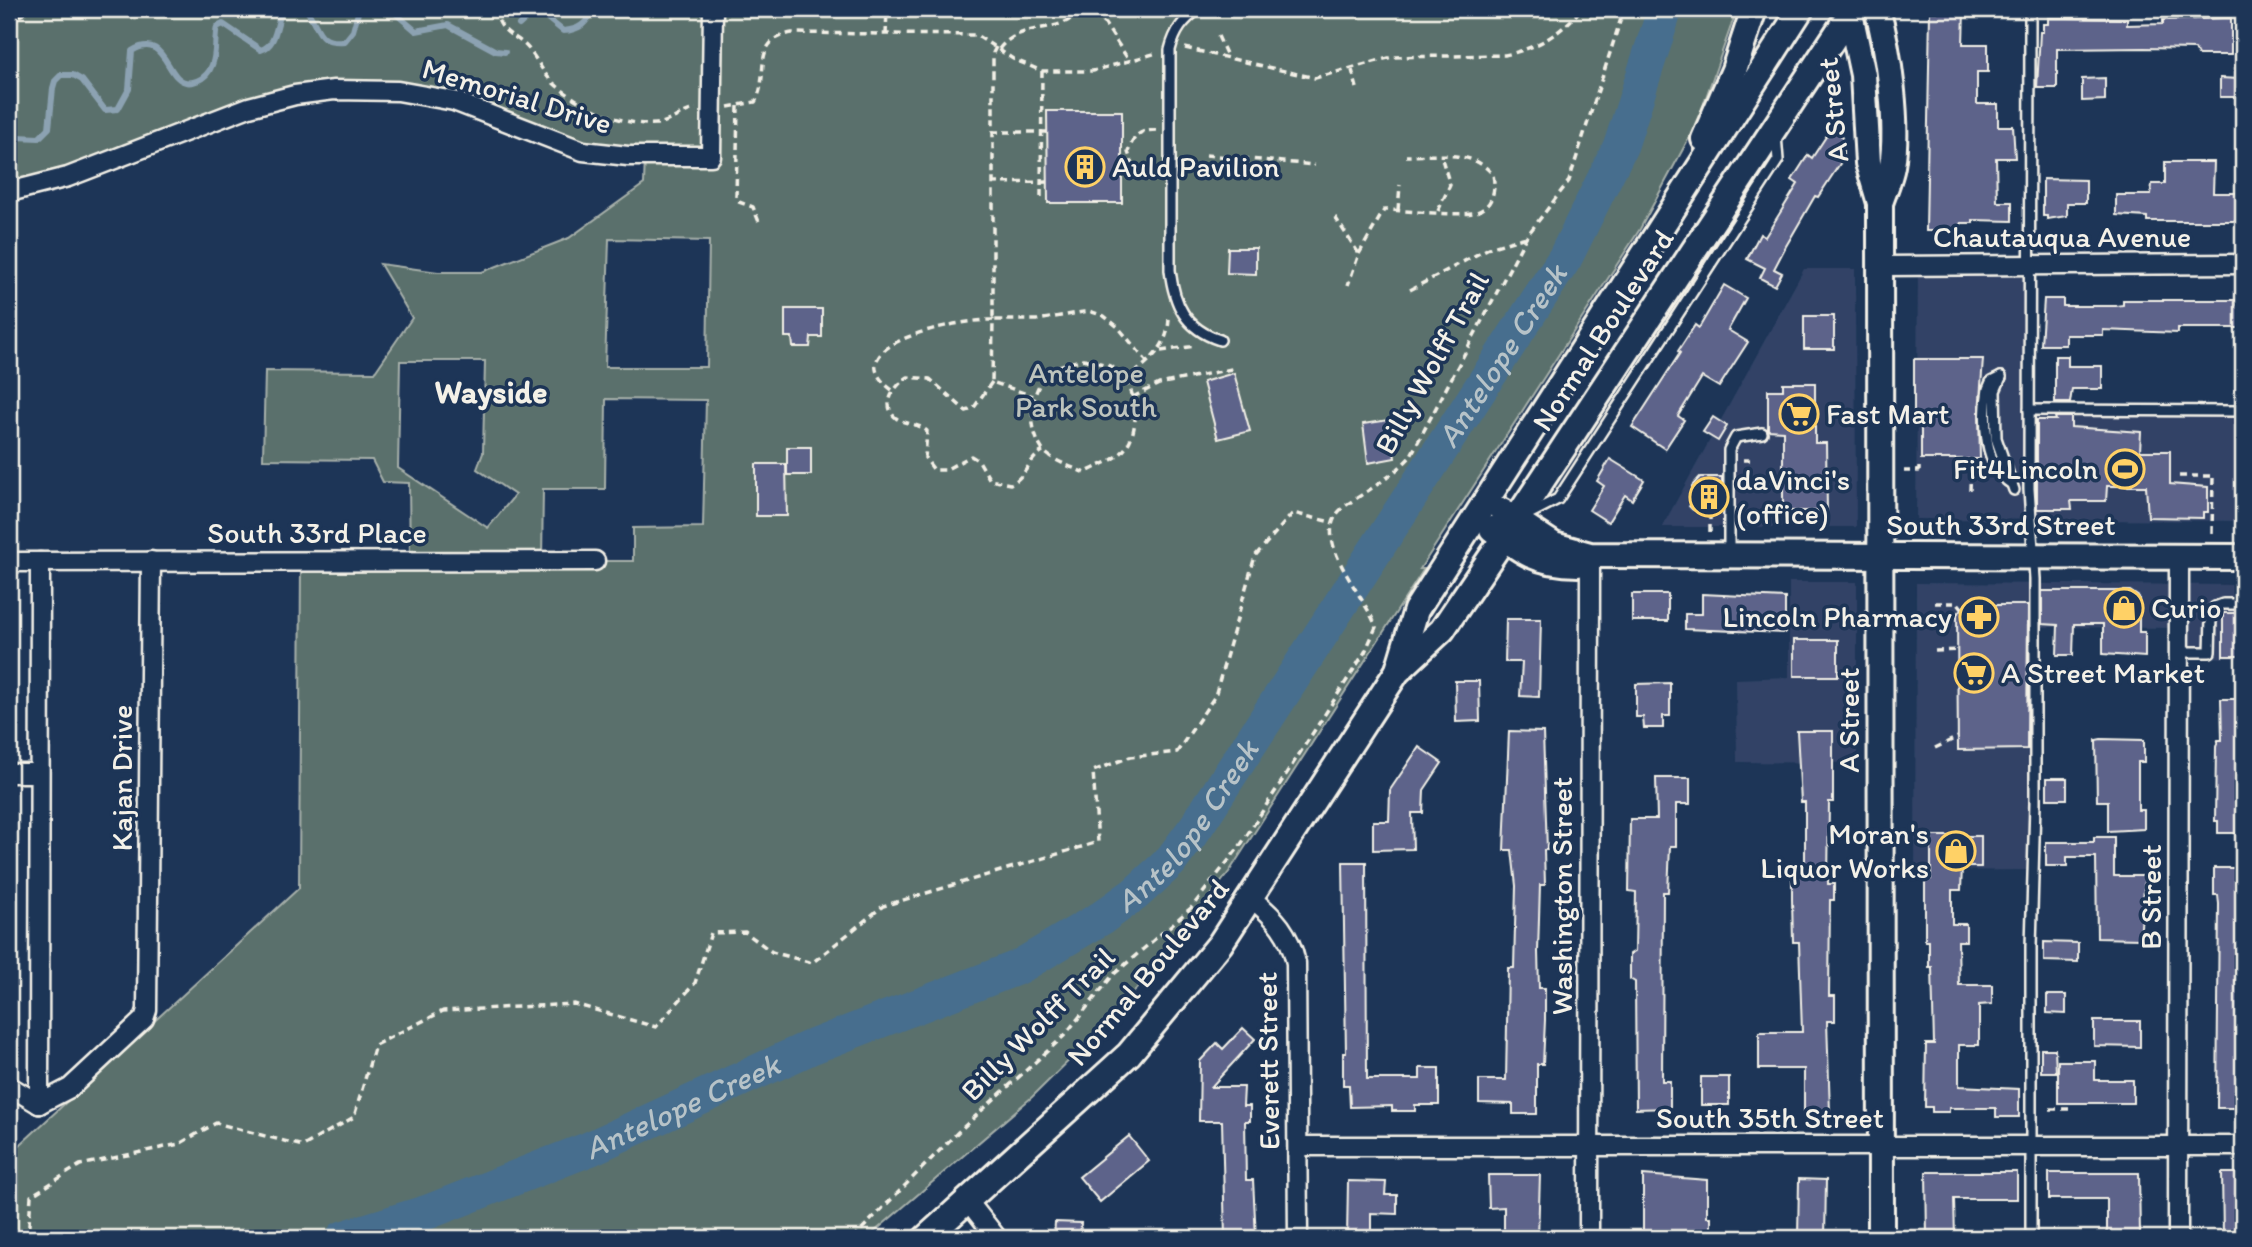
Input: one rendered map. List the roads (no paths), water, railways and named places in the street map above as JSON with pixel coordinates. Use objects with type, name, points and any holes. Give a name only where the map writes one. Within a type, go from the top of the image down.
[{"type":"main road","points":[[1656,239],[1721,100],[1754,9]]},
{"type":"main road","name":"Normal Boulevard","points":[[1397,672],[1416,610],[1801,9]]},
{"type":"main road","name":"A Street","points":[[1877,9],[1889,64],[1893,142],[1892,166],[1880,203]]},
{"type":"main road","name":"Normal Boulevard","points":[[926,1238],[1129,1054],[1220,944],[1252,899],[1397,672],[1442,630],[1851,10]]},
{"type":"main road","name":"A Street","points":[[1851,10],[1863,75],[1868,163],[1880,203],[1881,1238]]},
{"type":"main road","name":"South 33rd Street","points":[[1481,510],[1510,529],[1528,555],[1557,564],[1577,564],[1590,555],[2243,557]]},
{"type":"street","name":"Memorial Drive","points":[[9,192],[68,177],[249,107],[295,95],[334,90],[398,91],[454,101],[583,151],[628,156],[711,156],[713,9]]},
{"type":"street","name":"Chautauqua Avenue","points":[[1881,266],[2243,264]]},
{"type":"street","name":"Washington Street","points":[[1589,1238],[1590,555]]},
{"type":"street","name":"B Street","points":[[2178,1238],[2179,556]]},
{"type":"street","name":"Kajan Drive","points":[[39,1104],[70,1088],[144,1019],[149,995],[151,561]]},
{"type":"street","name":"South 33rd Place","points":[[40,562],[595,561]]},
{"type":"street","points":[[9,562],[40,562],[39,1104]]},
{"type":"street","points":[[9,773],[39,773]]},
{"type":"street","name":"Everett Street","points":[[1252,899],[1273,917],[1288,936],[1296,963],[1298,1238]]},
{"type":"street","points":[[9,1086],[39,1104]]},
{"type":"street","name":"South 35th Street","points":[[1298,1146],[2243,1146]]},
{"type":"street","points":[[968,1201],[997,1238]]},
{"type":"lane","points":[[1198,9],[1183,22],[1174,36],[1170,50],[1170,270],[1176,303],[1184,317],[1206,336],[1220,341]]},
{"type":"lane","points":[[2030,9],[2029,524],[2033,557],[2035,816],[2031,1238]]},
{"type":"lane","points":[[2001,377],[1995,391],[1996,438],[2013,487]]},
{"type":"lane","points":[[2029,410],[2243,411]]},
{"type":"lane","points":[[1729,555],[1729,450],[1736,437],[1762,433]]},
{"type":"lane","points":[[2179,652],[2210,652],[2211,618],[2215,607],[2223,604],[2243,604]]},
{"type":"waterway","points":[[9,127],[17,137],[39,138],[49,128],[53,88],[61,75],[73,75],[82,80],[105,110],[118,109],[129,89],[132,51],[141,47],[149,46],[160,53],[182,81],[197,81],[212,65],[217,27],[223,24],[261,50],[273,38],[283,9]]},
{"type":"waterway","points":[[306,9],[320,33],[329,40],[336,41],[345,41],[353,31],[359,9]]},
{"type":"waterway","points":[[381,9],[395,13],[416,31],[448,25],[496,51],[505,52]]},
{"type":"waterway","points":[[519,25],[533,12],[541,13],[563,31],[569,30],[582,25],[593,9]]},
{"type":"waterway","name":"Antelope Creek","points":[[343,1238],[428,1212],[589,1149],[809,1048],[1019,967],[1103,917],[1135,894],[1170,862],[1196,827],[1565,258],[1621,145],[1665,9]]},
{"type":"place","name":"Auld Pavilion","points":[[1085,167]]},
{"type":"place","name":"Fast Mart","points":[[1799,414]]},
{"type":"place","name":"Fit4Lincoln","points":[[2125,469]]},
{"type":"place","name":"daVinci's (office)","points":[[1709,497]]},
{"type":"place","name":"Curio","points":[[2124,608]]},
{"type":"place","name":"Lincoln Pharmacy","points":[[1979,617]]},
{"type":"place","name":"A Street Market","points":[[1974,673]]},
{"type":"place","name":"Moran's Liquor Works","points":[[1956,851]]},
{"type":"district","name":"Wayside","points":[[491,392]]},
{"type":"park label","name":"Antelope Park South","points":[[1086,390]]}]
